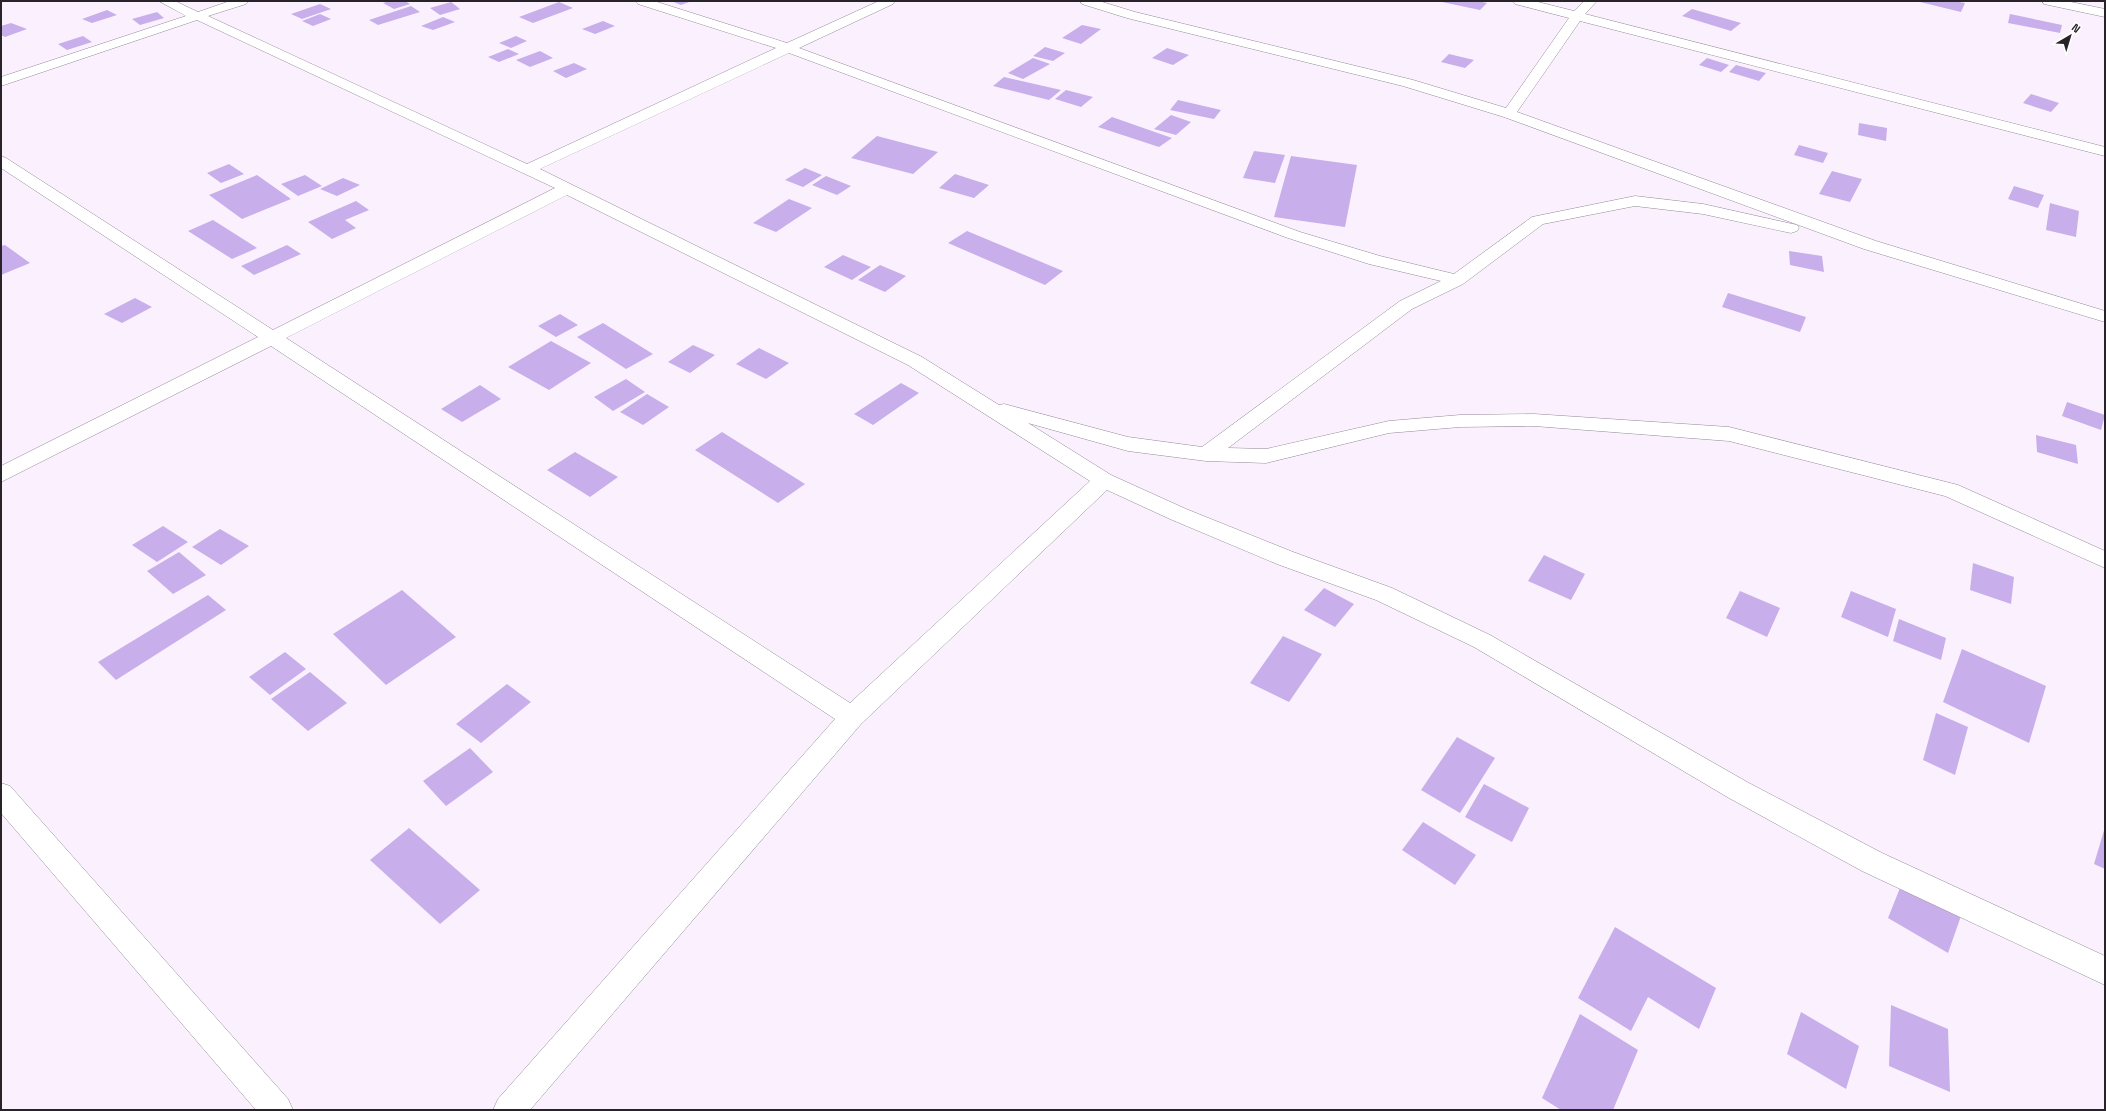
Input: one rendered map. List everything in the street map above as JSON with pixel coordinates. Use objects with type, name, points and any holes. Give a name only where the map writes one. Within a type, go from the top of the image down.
[{"type":"street","points":[[165,1],[528,169],[915,361],[1104,480],[1178,514],[1285,558],[1384,594],[1482,641],[1738,790],[1859,855],[2105,971]]},
{"type":"street","points":[[1,82],[242,1]]},
{"type":"street","points":[[642,1],[788,48],[1294,235],[1375,260],[1457,280]]},
{"type":"street","points":[[528,169],[889,1]]},
{"type":"street","points":[[1086,1],[1131,15],[1408,83],[1509,114],[1870,245],[2105,317]]},
{"type":"street","points":[[1519,1],[2105,152]]},
{"type":"street","points":[[1509,114],[1577,16],[1591,1]]},
{"type":"street","points":[[2048,1],[2105,13]]},
{"type":"street","points":[[1,161],[852,717]]},
{"type":"street","points":[[1,475],[566,189]]},
{"type":"street","points":[[1206,454],[1406,305],[1457,280],[1538,220],[1635,201],[1703,210],[1870,245]]},
{"type":"street","points":[[984,405],[1128,444],[1206,454],[1266,456],[1318,446],[1389,427],[1460,421],[1534,420],[1729,434],[1951,490],[2105,560]]},
{"type":"street","points":[[509,1110],[852,717],[1104,480]]},
{"type":"street","points":[[1,794],[277,1110]]},
{"type":"building","points":[[390,1],[405,1],[410,4],[394,9],[383,3]]},
{"type":"building","points":[[671,1],[692,1],[681,5]]},
{"type":"building","points":[[1478,1],[1487,3],[1480,10],[1442,2]]},
{"type":"building","points":[[1916,1],[1954,1],[1965,3],[1961,12]]},
{"type":"building","points":[[451,2],[460,9],[440,15],[430,8]]},
{"type":"building","points":[[559,2],[573,8],[533,23],[519,17]]},
{"type":"building","points":[[320,4],[331,9],[302,19],[291,14]]},
{"type":"building","points":[[411,6],[420,12],[378,25],[369,20]]},
{"type":"building","points":[[1692,9],[1741,23],[1731,31],[1682,16]]},
{"type":"building","points":[[107,10],[117,15],[92,23],[82,19]]},
{"type":"building","points":[[157,12],[164,18],[140,25],[132,19]]},
{"type":"building","points":[[320,14],[331,19],[313,26],[302,21]]},
{"type":"building","points":[[2010,14],[2062,25],[2060,33],[2008,23]]},
{"type":"building","points":[[443,17],[455,22],[433,30],[421,26]]},
{"type":"building","points":[[603,21],[615,26],[595,34],[582,29]]},
{"type":"building","points":[[11,23],[27,29],[5,37],[1,35],[1,26]]},
{"type":"building","points":[[1082,25],[1101,29],[1081,44],[1062,38]]},
{"type":"building","points":[[83,36],[92,42],[67,50],[58,44]]},
{"type":"building","points":[[516,36],[527,41],[511,48],[499,43]]},
{"type":"building","points":[[1045,47],[1065,53],[1053,61],[1033,56]]},
{"type":"building","points":[[1167,48],[1189,55],[1173,65],[1152,58]]},
{"type":"building","points":[[508,49],[519,54],[499,62],[488,57]]},
{"type":"building","points":[[540,51],[553,58],[530,67],[516,60]]},
{"type":"building","points":[[1449,54],[1474,60],[1465,68],[1441,62]]},
{"type":"building","points":[[1033,58],[1050,64],[1023,79],[1008,73]]},
{"type":"building","points":[[1707,58],[1729,65],[1721,72],[1699,65]]},
{"type":"building","points":[[574,63],[587,69],[566,78],[553,71]]},
{"type":"building","points":[[1736,65],[1766,73],[1759,81],[1729,72]]},
{"type":"building","points":[[1004,77],[1061,90],[1049,100],[993,86]]},
{"type":"building","points":[[1066,90],[1093,97],[1081,107],[1055,99]]},
{"type":"building","points":[[2031,94],[2059,103],[2051,112],[2023,103]]},
{"type":"building","points":[[1178,100],[1221,110],[1214,119],[1170,110]]},
{"type":"building","points":[[1171,115],[1191,122],[1176,135],[1154,129]]},
{"type":"building","points":[[1112,117],[1172,138],[1159,147],[1098,127]]},
{"type":"building","points":[[1859,123],[1887,128],[1886,141],[1858,135]]},
{"type":"building","points":[[877,136],[938,152],[913,174],[851,158]]},
{"type":"building","points":[[1799,145],[1828,153],[1823,163],[1794,155]]},
{"type":"building","points":[[1254,151],[1285,155],[1275,183],[1243,178]]},
{"type":"building","points":[[1291,156],[1357,165],[1345,227],[1274,217]]},
{"type":"building","points":[[229,164],[244,174],[221,183],[207,173]]},
{"type":"building","points":[[805,168],[822,175],[803,187],[785,180]]},
{"type":"building","points":[[1832,171],[1862,179],[1850,202],[1819,194]]},
{"type":"building","points":[[955,174],[989,185],[974,198],[939,188]]},
{"type":"building","points":[[257,175],[291,199],[242,219],[209,195]]},
{"type":"building","points":[[305,175],[322,186],[298,196],[281,184]]},
{"type":"building","points":[[826,176],[851,186],[837,195],[812,185]]},
{"type":"building","points":[[343,178],[360,185],[337,196],[320,189]]},
{"type":"building","points":[[2014,186],[2044,195],[2038,208],[2008,199]]},
{"type":"building","points":[[789,199],[812,208],[776,232],[753,223]]},
{"type":"building","points":[[356,201],[369,210],[345,220],[356,228],[332,239],[308,222]]},
{"type":"building","points":[[2050,203],[2079,211],[2076,237],[2046,230]]},
{"type":"building","points":[[213,220],[257,248],[232,259],[188,231]]},
{"type":"building","points":[[967,231],[1063,271],[1045,285],[948,243]]},
{"type":"building","points":[[5,245],[30,263],[1,275],[1,246]]},
{"type":"building","points":[[287,245],[301,254],[254,275],[241,266]]},
{"type":"building","points":[[1789,251],[1822,256],[1824,272],[1790,265]]},
{"type":"building","points":[[843,255],[871,267],[852,280],[824,267]]},
{"type":"building","points":[[880,265],[906,276],[885,292],[858,280]]},
{"type":"building","points":[[1728,293],[1806,317],[1800,332],[1722,307]]},
{"type":"building","points":[[135,298],[152,307],[122,323],[104,314]]},
{"type":"building","points":[[560,314],[578,325],[556,337],[538,326]]},
{"type":"building","points":[[603,323],[653,354],[626,369],[577,337]]},
{"type":"building","points":[[551,341],[591,363],[549,390],[508,367]]},
{"type":"building","points":[[693,345],[715,355],[690,373],[668,362]]},
{"type":"building","points":[[759,348],[789,363],[766,379],[736,364]]},
{"type":"building","points":[[626,379],[645,392],[613,411],[594,397]]},
{"type":"building","points":[[901,383],[919,393],[873,425],[854,414]]},
{"type":"building","points":[[480,385],[501,399],[462,422],[441,409]]},
{"type":"building","points":[[647,394],[669,407],[643,425],[620,412]]},
{"type":"building","points":[[2067,402],[2105,415],[2101,430],[2062,416]]},
{"type":"building","points":[[722,432],[805,484],[778,503],[695,450]]},
{"type":"building","points":[[2036,435],[2076,445],[2078,464],[2037,452]]},
{"type":"building","points":[[575,452],[618,477],[590,497],[547,470]]},
{"type":"building","points":[[163,526],[188,542],[157,562],[132,545]]},
{"type":"building","points":[[220,529],[249,546],[221,565],[192,547]]},
{"type":"building","points":[[179,552],[206,575],[173,594],[147,571]]},
{"type":"building","points":[[1544,555],[1585,574],[1571,600],[1528,581]]},
{"type":"building","points":[[1973,563],[2014,577],[2011,604],[1970,590]]},
{"type":"building","points":[[1324,588],[1354,604],[1335,627],[1304,610]]},
{"type":"building","points":[[402,590],[456,637],[386,685],[333,634]]},
{"type":"building","points":[[1740,591],[1780,608],[1767,637],[1726,618]]},
{"type":"building","points":[[1851,591],[1896,609],[1888,637],[1841,617]]},
{"type":"building","points":[[208,595],[226,610],[116,680],[98,662]]},
{"type":"building","points":[[1899,619],[1946,638],[1941,660],[1893,641]]},
{"type":"building","points":[[1283,636],[1322,654],[1289,702],[1250,683]]},
{"type":"building","points":[[1962,649],[2046,686],[2029,743],[1943,702]]},
{"type":"building","points":[[285,652],[306,669],[270,695],[249,677]]},
{"type":"building","points":[[310,672],[347,703],[308,731],[271,699]]},
{"type":"building","points":[[507,684],[531,702],[481,743],[456,724]]},
{"type":"building","points":[[1936,713],[1968,727],[1955,775],[1923,760]]},
{"type":"building","points":[[1457,737],[1495,758],[1460,813],[1421,790]]},
{"type":"building","points":[[470,748],[493,772],[446,806],[423,781]]},
{"type":"building","points":[[1484,784],[1529,808],[1512,842],[1465,817]]},
{"type":"building","points":[[1423,822],[1476,855],[1455,885],[1402,850]]},
{"type":"building","points":[[2105,827],[2105,869],[2094,864]]},
{"type":"building","points":[[409,828],[480,890],[440,924],[370,860]]},
{"type":"building","points":[[1902,883],[1961,916],[1948,953],[1888,918]]},
{"type":"building","points":[[1615,927],[1716,988],[1699,1029],[1648,997],[1631,1031],[1578,998]]},
{"type":"building","points":[[1891,1005],[1948,1029],[1950,1092],[1889,1066]]},
{"type":"building","points":[[1801,1012],[1859,1046],[1846,1089],[1787,1054]]},
{"type":"building","points":[[1580,1014],[1638,1050],[1613,1110],[1561,1110],[1542,1098]]}]
